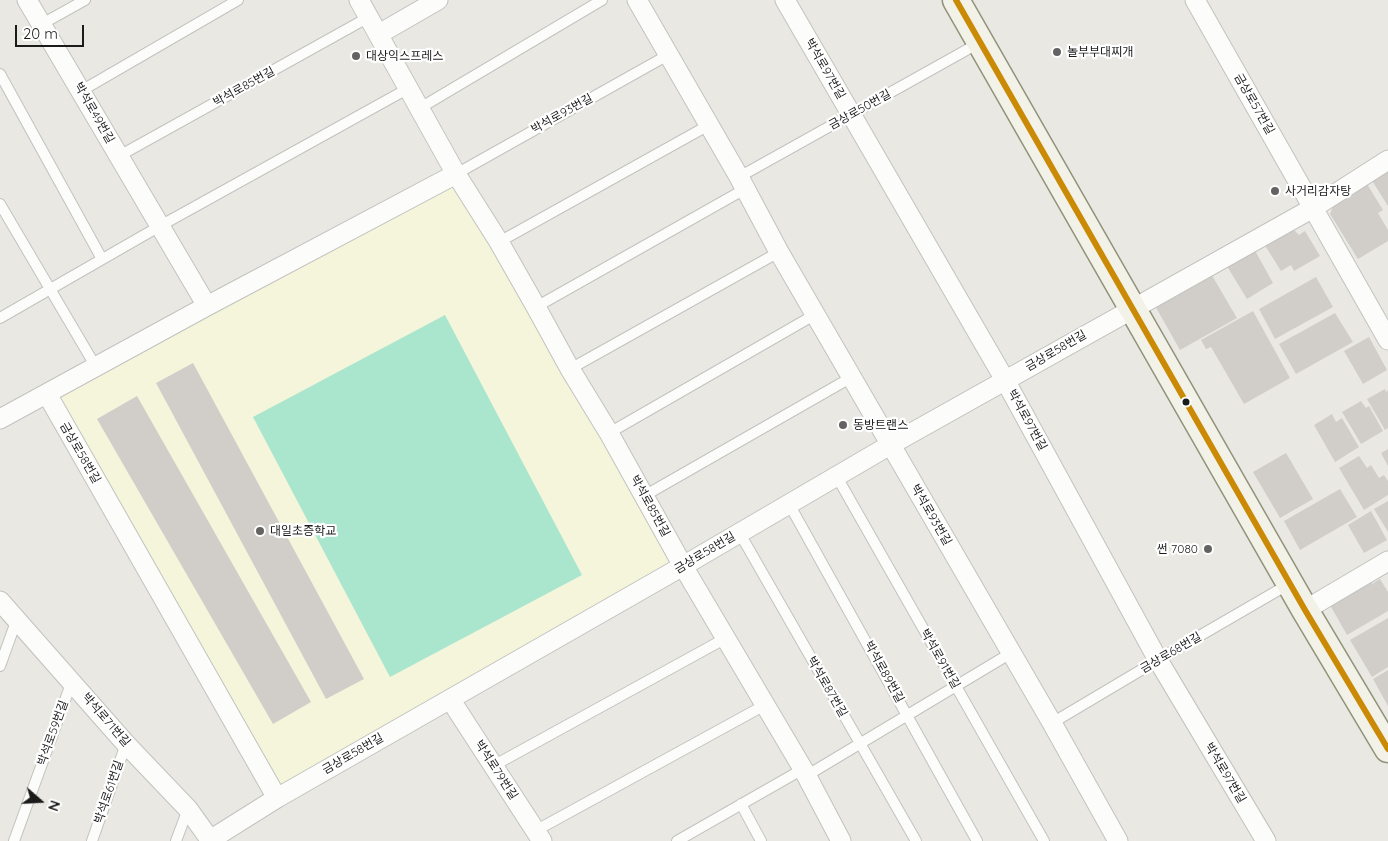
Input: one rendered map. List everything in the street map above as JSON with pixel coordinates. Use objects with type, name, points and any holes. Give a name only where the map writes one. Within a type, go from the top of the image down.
[{"type":"street","name":"박석로49번길","points":[[27,0],[207,306]]},
{"type":"street","name":"박석로85번길","points":[[359,0],[456,174],[499,242],[683,566],[805,772],[841,841]]},
{"type":"street","points":[[378,34],[438,0]]},
{"type":"street","name":"박석로93번길","points":[[637,0],[742,183],[779,252],[1052,723],[1118,841]]},
{"type":"street","name":"박석로97번길","points":[[785,0],[1006,380],[1158,660],[1266,841]]},
{"type":"street","points":[[956,0],[1290,584],[1388,749]]},
{"type":"street","name":"금상로57번길","points":[[1195,0],[1388,340]]},
{"type":"street","points":[[1133,308],[1313,208],[1388,160]]},
{"type":"street","points":[[0,419],[207,306],[456,174]]},
{"type":"street","name":"금상로58번길","points":[[210,841],[277,798],[450,698],[683,566],[890,445],[1133,308]]},
{"type":"street","name":"금상로58번길","points":[[47,394],[277,798]]},
{"type":"street","points":[[1305,610],[1388,561]]},
{"type":"street","name":"박석로71번길","points":[[0,601],[126,744],[188,809],[210,841]]},
{"type":"street","name":"박석로79번길","points":[[450,698],[538,836]]},
{"type":"lane","points":[[42,24],[85,0]]},
{"type":"lane","points":[[81,90],[238,0]]},
{"type":"lane","points":[[420,108],[602,0]]},
{"type":"lane","name":"박석로85번길","points":[[119,156],[369,17]]},
{"type":"lane","name":"금상로50번길","points":[[742,183],[851,115],[980,43]]},
{"type":"lane","name":"박석로93번길","points":[[456,174],[668,55]]},
{"type":"lane","points":[[0,74],[102,259]]},
{"type":"lane","points":[[0,318],[160,226],[409,88]]},
{"type":"lane","points":[[499,242],[709,126]]},
{"type":"lane","points":[[536,307],[742,183]]},
{"type":"lane","points":[[0,204],[96,367]]},
{"type":"lane","points":[[570,369],[779,252]]},
{"type":"lane","points":[[609,433],[816,314]]},
{"type":"lane","points":[[644,496],[852,376]]},
{"type":"lane","name":"박석로91번길","points":[[837,477],[1044,841]]},
{"type":"lane","name":"박석로89번길","points":[[789,504],[977,841]]},
{"type":"lane","name":"박석로87번길","points":[[739,532],[916,841]]},
{"type":"lane","name":"금상로68번길","points":[[1052,723],[1290,584]]},
{"type":"lane","points":[[0,666],[17,619]]},
{"type":"lane","points":[[494,766],[726,638]]},
{"type":"lane","points":[[682,840],[741,804],[860,744],[1011,653]]},
{"type":"lane","name":"박석로59번길","points":[[14,841],[72,682]]},
{"type":"lane","points":[[538,836],[765,705]]},
{"type":"lane","name":"박석로61번길","points":[[92,841],[126,744]]},
{"type":"lane","points":[[741,804],[761,841]]},
{"type":"lane","points":[[176,841],[188,809]]},
{"type":"shaded area","points":[[456,181],[673,563],[277,798],[51,396]]},
{"type":"green space","points":[[445,315],[582,575],[390,677],[253,417]]},
{"type":"building","points":[[1388,171],[1388,206],[1371,179]]},
{"type":"building","points":[[1367,184],[1383,210],[1378,213],[1388,230],[1388,241],[1358,259],[1330,214],[1335,201]]},
{"type":"building","points":[[1294,230],[1299,235],[1305,231],[1320,256],[1294,271],[1291,265],[1281,271],[1264,244]]},
{"type":"building","points":[[1253,247],[1273,283],[1247,299],[1225,263]]},
{"type":"building","points":[[1210,272],[1237,318],[1180,350],[1154,304]]},
{"type":"building","points":[[1316,277],[1333,307],[1275,339],[1259,309]]},
{"type":"building","points":[[1253,311],[1290,378],[1244,404],[1211,347],[1206,349],[1201,340]]},
{"type":"building","points":[[1335,313],[1353,342],[1296,374],[1279,344]]},
{"type":"building","points":[[1369,337],[1387,370],[1363,384],[1344,351]]},
{"type":"building","name":"대일초증학교","points":[[193,363],[364,679],[326,699],[156,383]]},
{"type":"building","points":[[1385,389],[1386,392],[1388,390],[1388,428],[1385,430],[1367,399]]},
{"type":"building","points":[[137,396],[311,702],[273,724],[97,419]]},
{"type":"building","points":[[1361,401],[1366,408],[1369,406],[1383,431],[1361,444],[1342,412]]},
{"type":"building","points":[[1332,414],[1336,422],[1342,418],[1359,447],[1335,462],[1314,425]]},
{"type":"building","points":[[1388,449],[1388,466],[1381,453]]},
{"type":"building","points":[[1286,453],[1313,499],[1280,518],[1253,472]]},
{"type":"building","points":[[1359,456],[1367,468],[1371,465],[1379,478],[1384,475],[1388,481],[1388,495],[1364,510],[1339,468]]},
{"type":"building","points":[[1340,489],[1357,517],[1300,550],[1284,521]]},
{"type":"building","points":[[1388,501],[1388,532],[1374,509]]},
{"type":"building","points":[[1371,511],[1387,540],[1364,553],[1348,525]]},
{"type":"building","points":[[1380,579],[1388,592],[1388,611],[1347,635],[1330,605],[1371,581],[1372,584]]},
{"type":"building","points":[[1388,618],[1388,667],[1372,677],[1350,640]]},
{"type":"building","points":[[1388,670],[1388,706],[1373,679]]},
{"type":"transit line","points":[[956,0],[1305,610],[1388,749]]},
{"type":"place","name":"놀부부대찌개","points":[[1057,52]]},
{"type":"place","name":"대상익스프레스","points":[[356,56]]},
{"type":"place","name":"사거리감자탕","points":[[1275,191]]},
{"type":"place","name":"동방트랜스","points":[[843,425]]},
{"type":"place","name":"대일초증학교","points":[[260,531]]},
{"type":"place","name":"썬 7080","points":[[1208,549]]}]
